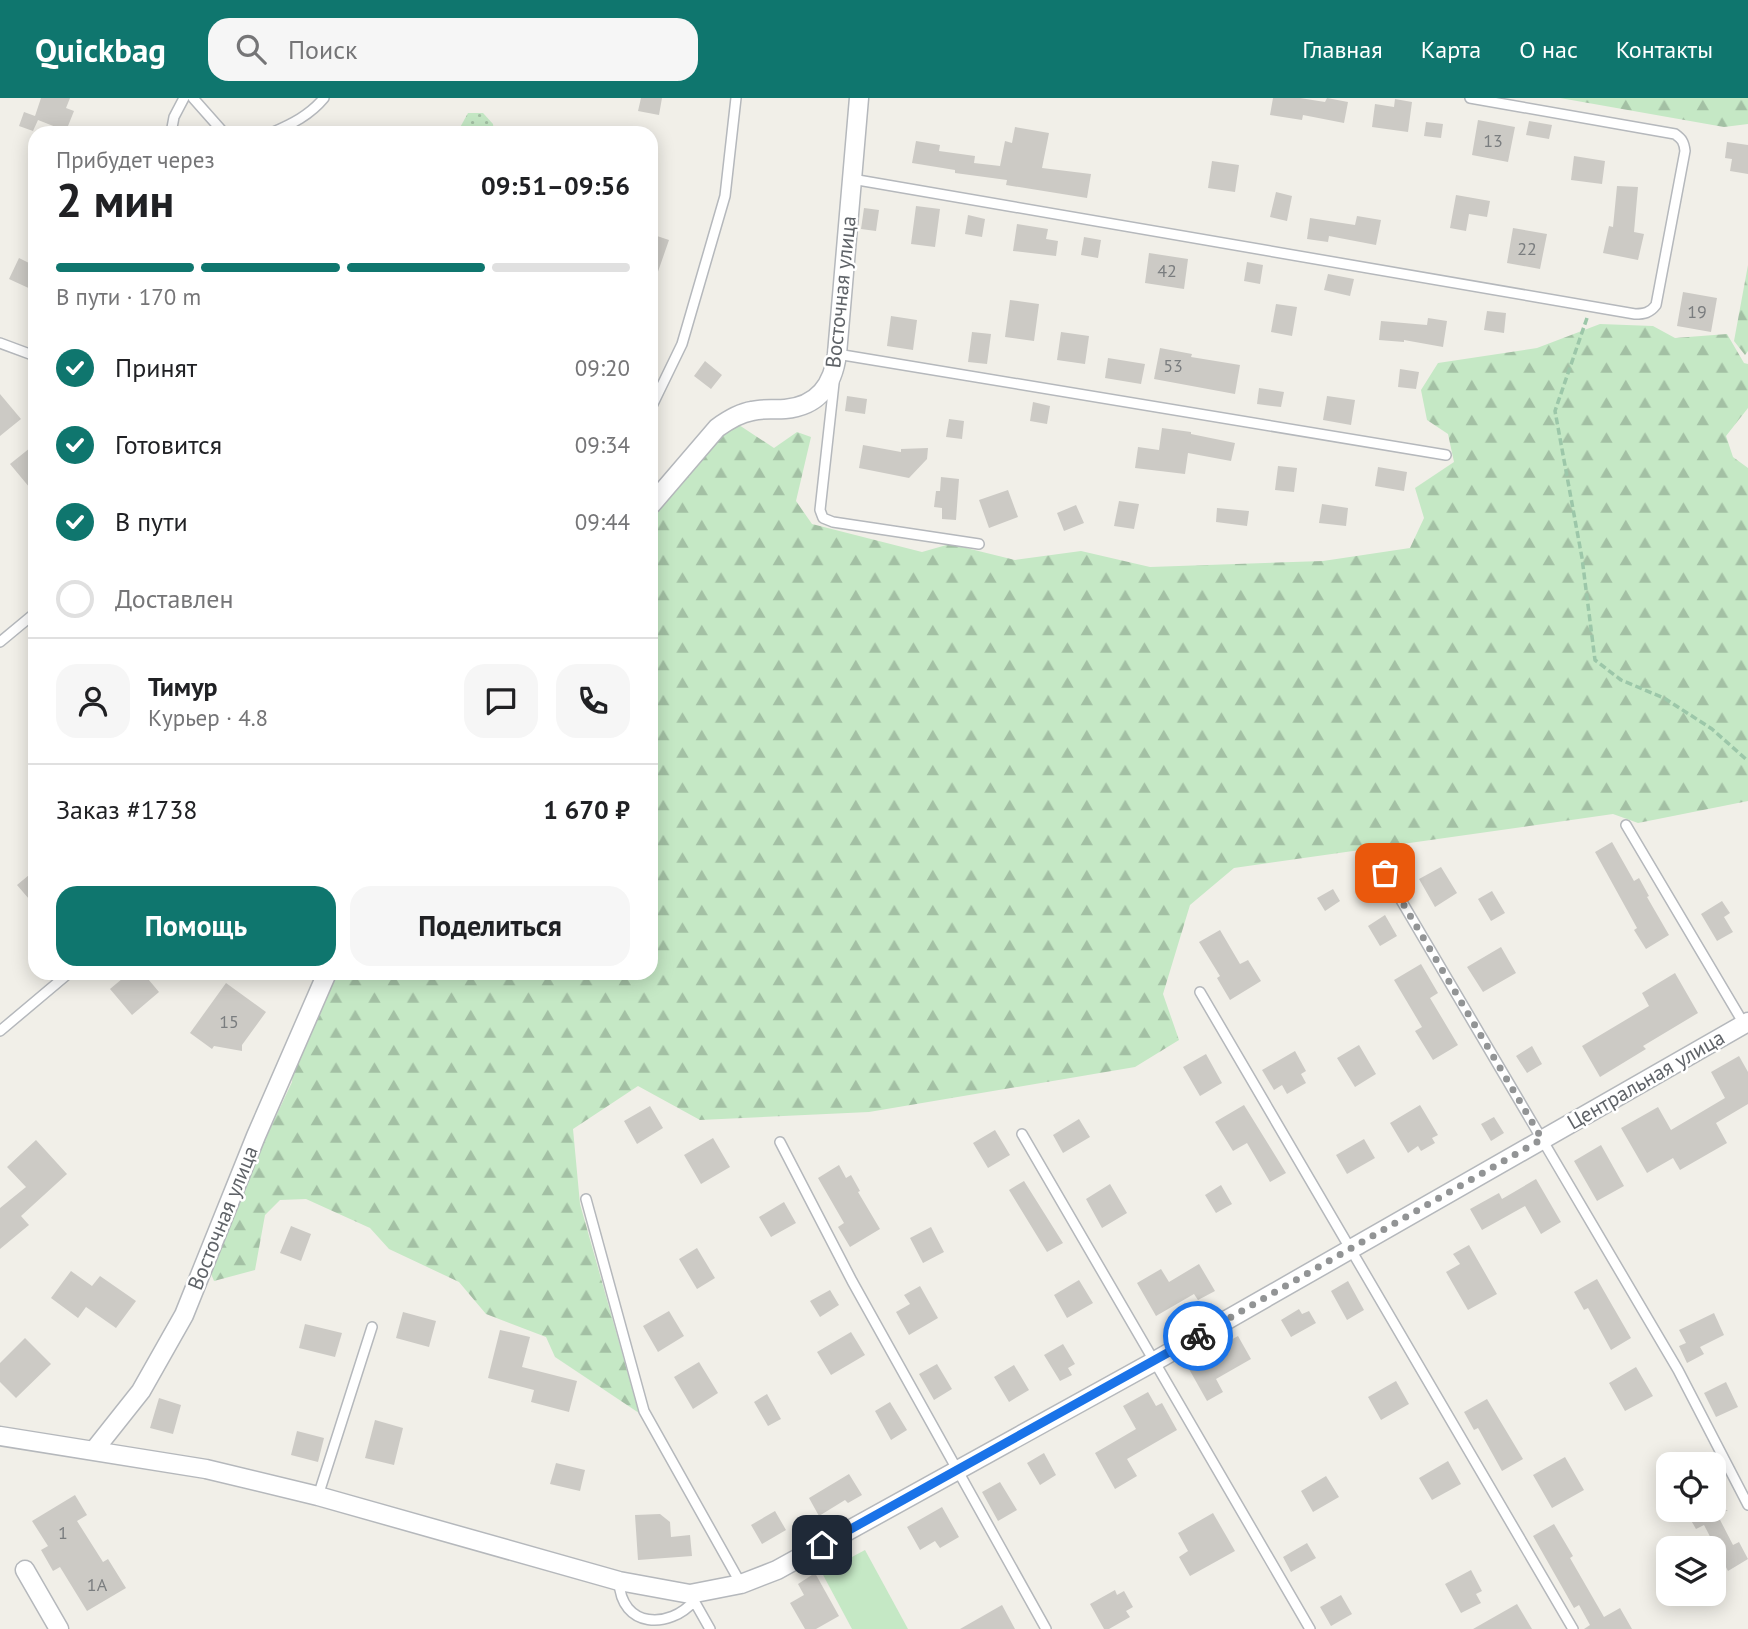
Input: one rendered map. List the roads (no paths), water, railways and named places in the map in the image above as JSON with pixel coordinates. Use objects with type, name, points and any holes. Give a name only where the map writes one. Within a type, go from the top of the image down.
[{"type":"street","name":"Восточная улица","points":[[658,497],[717,428],[738,415],[753,410],[786,409],[805,404],[823,393],[836,362],[859,98]]},
{"type":"street","name":"Восточная улица","points":[[95,1449],[141,1391],[184,1315],[256,1136],[324,980]]},
{"type":"street","name":"Центральная улица","points":[[693,1596],[741,1584],[777,1570],[1155,1361],[1746,1023]]},
{"type":"street","points":[[0,1436],[95,1449],[206,1469],[318,1496],[619,1581],[693,1596]]},
{"type":"street","points":[[25,1570],[59,1629]]},
{"type":"lane","points":[[172,126],[184,98]]},
{"type":"lane","points":[[192,98],[218,126]]},
{"type":"lane","points":[[285,126],[313,111],[324,98]]},
{"type":"lane","points":[[658,394],[682,344],[725,196],[736,98]]},
{"type":"lane","points":[[852,179],[1635,314],[1644,314],[1656,306],[1685,143],[1675,134],[1469,98]]},
{"type":"lane","points":[[0,343],[28,353]]},
{"type":"lane","points":[[979,544],[833,522],[823,518],[820,510],[836,362],[1447,455]]},
{"type":"lane","points":[[0,642],[28,619]]},
{"type":"lane","points":[[1626,825],[1746,1023]]},
{"type":"lane","points":[[1385,873],[1678,1370],[1748,1506]]},
{"type":"lane","points":[[0,1031],[61,980]]},
{"type":"lane","points":[[1200,992],[1573,1629]]},
{"type":"lane","points":[[1022,1135],[1310,1629]]},
{"type":"lane","points":[[780,1142],[852,1281],[1046,1629]]},
{"type":"lane","points":[[586,1199],[644,1411],[741,1584]]},
{"type":"lane","points":[[318,1496],[372,1327]]},
{"type":"lane","points":[[619,1581],[620,1596],[626,1611],[640,1623],[663,1625],[676,1620],[688,1610],[693,1596]]},
{"type":"lane","points":[[693,1596],[710,1629]]}]
